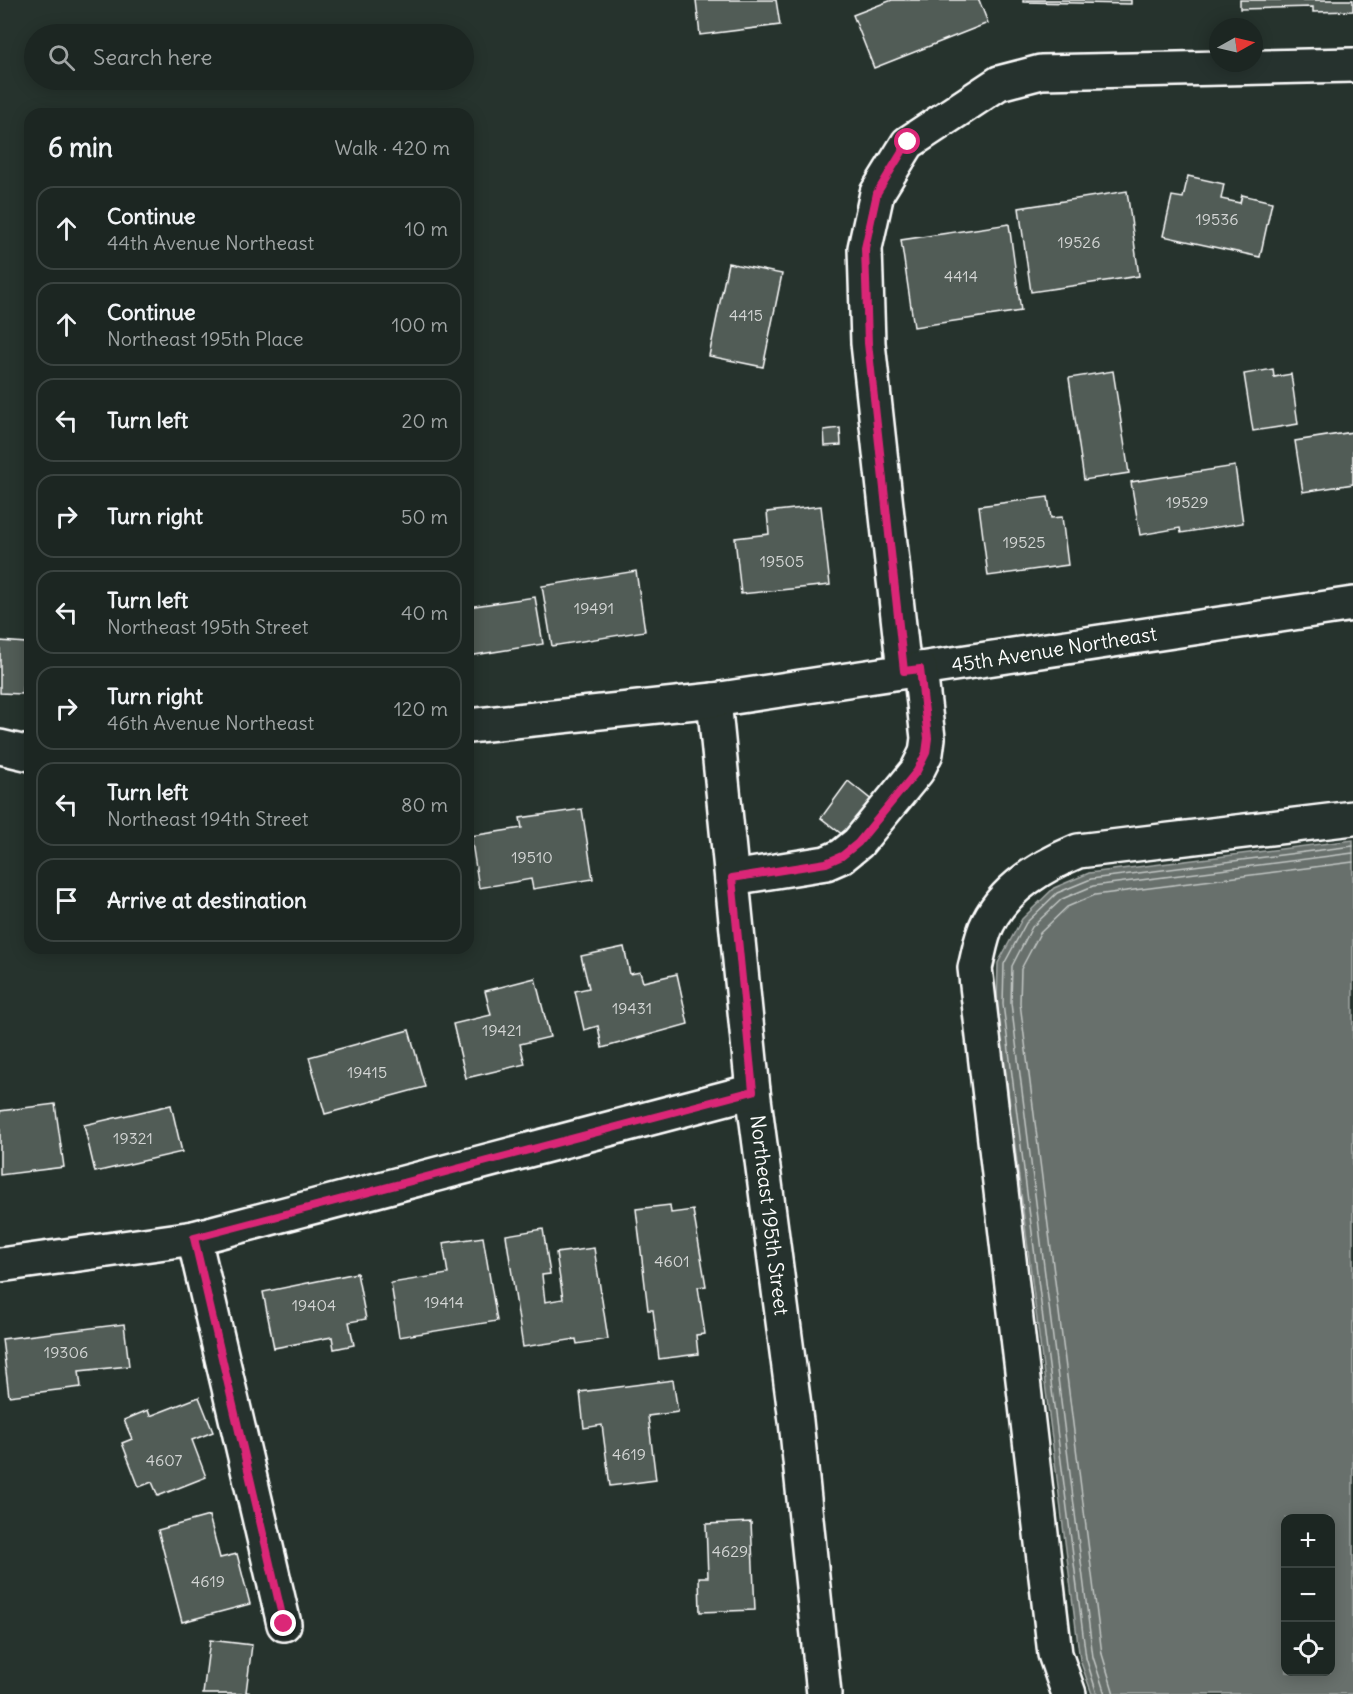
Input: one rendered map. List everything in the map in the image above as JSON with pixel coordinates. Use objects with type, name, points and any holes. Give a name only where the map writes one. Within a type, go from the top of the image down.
[{"type":"street","points":[[732,878],[826,863],[842,856],[858,843],[917,771],[926,753],[928,738],[912,670],[868,343],[865,248],[877,193],[908,142],[999,83],[1041,72],[1353,66]]},
{"type":"street","name":"45th Avenue Northeast","points":[[474,725],[714,700],[1353,604]]},
{"type":"street","name":"Northeast 195th Street","points":[[714,700],[753,1091],[796,1421],[824,1694]]},
{"type":"street","points":[[474,733],[511,722]]},
{"type":"street","points":[[0,747],[24,753]]},
{"type":"street","points":[[1069,1694],[1055,1654],[975,968],[988,923],[1007,897],[1029,878],[1055,861],[1078,851],[1353,818]]},
{"type":"street","points":[[0,1265],[194,1238],[753,1091]]},
{"type":"street","points":[[194,1238],[284,1624]]},
{"type":"water","points":[[1353,840],[1353,1694],[1092,1694],[1080,1660],[997,1004],[998,963],[1022,919],[1054,888],[1089,873]]},
{"type":"building","points":[[696,0],[776,0],[780,25],[700,35]]},
{"type":"building","points":[[892,0],[979,0],[988,23],[874,68],[853,15]]},
{"type":"building","points":[[1023,0],[1131,0],[1131,4],[1023,2]]},
{"type":"building","points":[[1240,0],[1353,0],[1353,11],[1313,12],[1313,7],[1240,9]]},
{"type":"building","points":[[1188,176],[1224,184],[1221,199],[1240,203],[1242,195],[1272,202],[1260,257],[1163,236],[1172,196],[1183,198]]},
{"type":"building","points":[[1127,191],[1139,276],[1031,292],[1019,208]]},
{"type":"building","points":[[1009,224],[1021,311],[914,327],[901,240]]},
{"type":"building","points":[[728,263],[782,274],[763,367],[709,356]]},
{"type":"building","points":[[1273,369],[1274,377],[1291,374],[1298,424],[1253,431],[1244,374]]},
{"type":"building","points":[[1113,371],[1129,473],[1084,480],[1069,378]]},
{"type":"building","points":[[840,428],[841,445],[825,446],[824,430]]},
{"type":"building","points":[[1353,432],[1353,484],[1303,492],[1295,441]]},
{"type":"building","points":[[1235,466],[1243,523],[1181,533],[1180,528],[1140,535],[1131,482]]},
{"type":"building","points":[[1048,497],[1051,518],[1062,517],[1068,565],[988,576],[979,506]]},
{"type":"building","points":[[821,506],[830,585],[741,594],[735,538],[769,534],[767,512]]},
{"type":"building","points":[[636,571],[645,631],[552,646],[542,586]]},
{"type":"building","points":[[535,597],[543,644],[474,655],[474,606]]},
{"type":"building","points":[[0,641],[24,643],[22,694],[0,693]]},
{"type":"building","points":[[848,781],[879,806],[852,842],[821,818]]},
{"type":"building","points":[[582,809],[593,879],[533,889],[531,879],[479,888],[474,856],[474,836],[522,828],[520,818]]},
{"type":"building","points":[[624,947],[630,974],[640,972],[643,982],[677,974],[688,1024],[602,1048],[598,1026],[584,1030],[575,991],[589,988],[581,956]]},
{"type":"building","points":[[535,978],[550,1037],[520,1044],[525,1064],[466,1078],[453,1024],[491,1015],[485,991]]},
{"type":"building","points":[[409,1030],[425,1087],[325,1114],[309,1057]]},
{"type":"building","points":[[55,1104],[64,1167],[0,1175],[0,1111]]},
{"type":"building","points":[[171,1105],[182,1152],[95,1172],[84,1125]]},
{"type":"building","points":[[670,1205],[671,1213],[693,1210],[706,1286],[698,1287],[705,1334],[696,1335],[698,1354],[659,1359],[653,1310],[648,1310],[636,1209]]},
{"type":"building","points":[[543,1229],[550,1274],[542,1275],[545,1302],[563,1299],[556,1253],[594,1248],[608,1339],[577,1344],[576,1339],[523,1347],[506,1235]]},
{"type":"building","points":[[483,1237],[497,1321],[399,1337],[391,1283],[448,1274],[443,1243]]},
{"type":"building","points":[[357,1273],[366,1319],[349,1322],[354,1345],[334,1349],[332,1337],[274,1348],[263,1292]]},
{"type":"building","points":[[124,1324],[129,1366],[79,1371],[81,1387],[9,1396],[2,1339]]},
{"type":"building","points":[[673,1380],[678,1412],[648,1416],[656,1480],[610,1486],[602,1425],[584,1428],[580,1392]]},
{"type":"building","points":[[199,1397],[213,1432],[192,1440],[206,1477],[158,1496],[152,1482],[139,1487],[122,1443],[132,1439],[124,1420],[148,1410],[150,1416]]},
{"type":"building","points":[[209,1516],[220,1558],[237,1554],[250,1604],[182,1622],[158,1530]]},
{"type":"building","points":[[751,1522],[755,1610],[700,1612],[699,1577],[708,1577],[706,1524]]},
{"type":"building","points":[[210,1640],[252,1645],[246,1692],[259,1694],[203,1694]]},
{"type":"route","points":[[284,1624],[194,1238],[753,1091],[732,878],[826,863],[842,856],[858,843],[917,771],[926,753],[928,738],[920,669],[904,671],[868,343],[865,248],[877,193],[908,142]]}]
